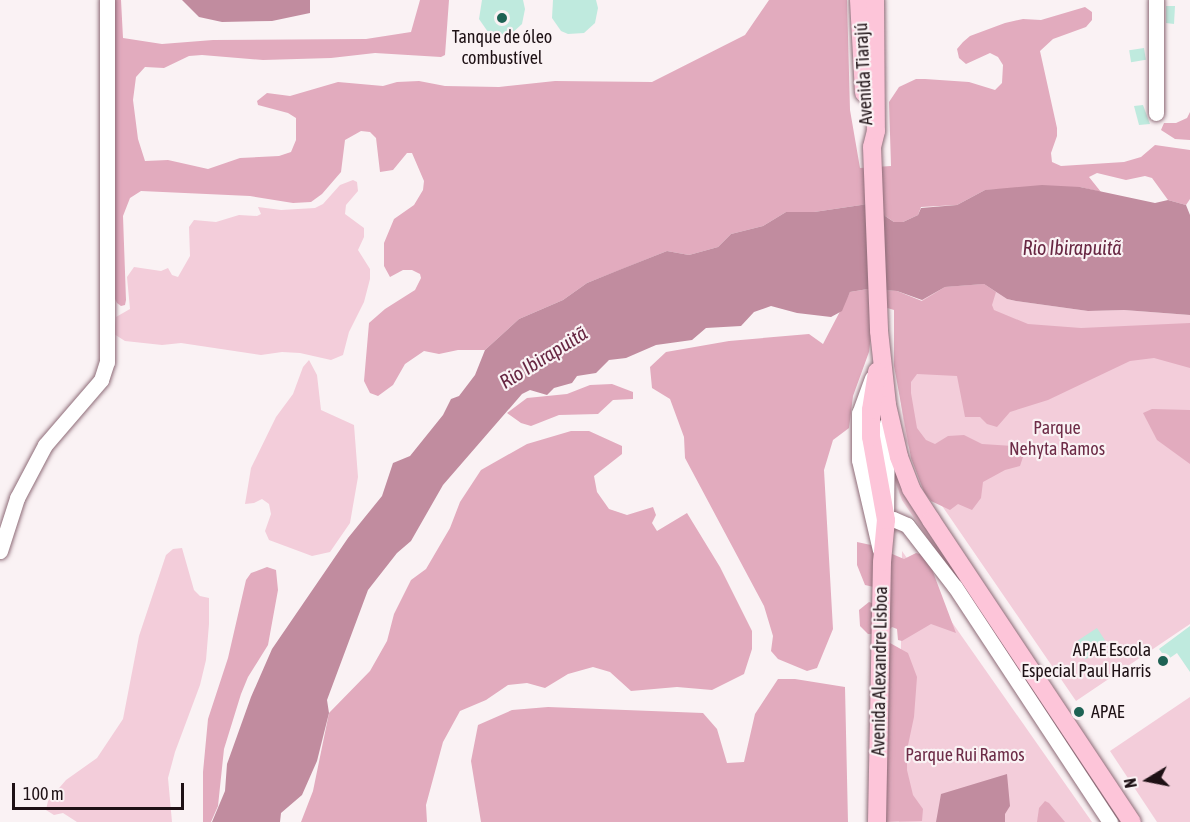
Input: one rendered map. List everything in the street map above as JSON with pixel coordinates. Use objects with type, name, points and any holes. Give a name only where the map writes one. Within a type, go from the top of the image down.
[{"type":"main road","name":"Avenida Tiarajú","points":[[859,0],[867,133],[872,154]]},
{"type":"main road","name":"Avenida Tiarajú","points":[[872,154],[876,131],[875,0]]},
{"type":"main road","points":[[872,154],[879,365],[899,457],[911,489],[1132,822]]},
{"type":"main road","name":"Avenida Alexandre Lisboa","points":[[877,822],[882,562],[886,520],[871,437],[871,410],[879,365]]},
{"type":"street","points":[[0,551],[16,498],[45,445],[101,380],[107,362],[107,0]]},
{"type":"street","points":[[1156,0],[1156,113]]},
{"type":"street","points":[[879,365],[868,383],[859,413],[859,460],[882,562]]},
{"type":"street","points":[[887,405],[886,520],[893,519],[907,525],[955,587],[1110,822]]},
{"type":"green space","points":[[353,180],[357,182],[358,191],[346,205],[345,214],[364,228],[364,237],[358,250],[370,269],[370,279],[364,302],[349,332],[343,355],[331,360],[300,353],[282,352],[261,355],[181,343],[162,345],[125,341],[114,334],[116,317],[130,309],[127,277],[134,267],[161,271],[168,268],[172,275],[178,277],[190,256],[189,227],[194,220],[216,222],[239,215],[257,216],[261,214],[258,207],[281,210],[315,208],[323,204],[340,185]]},
{"type":"green space","name":"Parque Nehyta Ramos","points":[[984,284],[1007,299],[1016,301],[1088,311],[1124,310],[1190,315],[1190,624],[1076,701],[925,481],[906,441],[895,358],[922,300],[945,287]]},
{"type":"green space","points":[[309,360],[317,375],[321,410],[354,425],[358,477],[350,523],[330,552],[312,556],[269,540],[265,531],[271,514],[269,504],[262,499],[245,504],[251,468],[276,417],[293,394],[303,367]]},
{"type":"green space","points":[[891,454],[1072,741],[1066,744],[902,500],[892,472]]},
{"type":"green space","points":[[182,548],[194,590],[200,596],[209,598],[209,624],[206,660],[200,685],[175,752],[168,778],[172,822],[77,822],[63,813],[54,815],[46,810],[48,801],[66,780],[97,758],[123,719],[139,636],[166,555],[173,549]]},
{"type":"green space","name":"Parque Rui Ramos","points":[[902,551],[1092,822],[899,822]]},
{"type":"green space","points":[[1190,697],[1190,822],[1157,822],[1110,751]]},
{"type":"green space","points":[[1075,745],[1126,821],[1118,822],[1069,749]]},
{"type":"shaded area","points":[[112,0],[121,0],[123,38],[162,44],[213,40],[366,39],[411,32],[420,0],[449,0],[445,55],[441,57],[375,53],[331,58],[263,60],[202,55],[189,56],[164,68],[145,67],[136,77],[133,100],[138,139],[145,161],[168,160],[208,169],[240,158],[279,156],[291,152],[296,140],[296,118],[288,113],[258,105],[257,101],[267,93],[290,96],[338,82],[383,86],[397,82],[419,81],[445,86],[499,87],[555,81],[652,82],[745,35],[769,0],[847,0],[850,110],[860,168],[891,166],[889,102],[899,87],[916,79],[925,79],[969,82],[995,90],[1002,83],[1003,65],[998,57],[990,53],[966,64],[959,58],[957,49],[963,42],[970,36],[1005,23],[1023,19],[1041,20],[1085,7],[1092,12],[1092,20],[1086,27],[1053,39],[1040,51],[1057,128],[1057,136],[1051,153],[1052,162],[1061,166],[1124,162],[1141,157],[1155,145],[1190,150],[1190,199],[1186,205],[1168,200],[1152,178],[1145,176],[1126,180],[1097,173],[1089,177],[1101,192],[1080,187],[985,190],[957,205],[921,207],[918,215],[903,222],[894,222],[868,204],[814,212],[786,212],[763,226],[731,234],[718,247],[689,255],[667,251],[587,283],[563,300],[519,319],[485,350],[458,350],[439,354],[424,351],[405,364],[393,385],[378,396],[370,393],[364,381],[369,323],[385,309],[415,290],[421,278],[420,274],[412,270],[403,270],[390,277],[384,266],[384,243],[394,219],[414,205],[423,190],[424,181],[412,153],[407,153],[393,170],[380,172],[376,138],[370,132],[361,131],[345,140],[341,172],[322,194],[311,202],[293,203],[250,196],[141,191],[130,198],[123,216],[126,300],[125,305],[121,306],[117,303],[112,232]]},
{"type":"shaded area","points":[[1190,112],[1190,140],[1175,139],[1161,130],[1164,123],[1176,123],[1187,118]]},
{"type":"shaded area","points":[[984,284],[996,292],[992,305],[994,310],[1028,324],[1081,328],[1190,323],[1190,368],[1154,358],[1130,361],[1048,400],[1010,412],[997,427],[987,424],[980,417],[965,417],[957,376],[917,374],[911,382],[911,393],[917,428],[926,440],[935,444],[948,436],[964,435],[982,444],[1013,446],[1023,457],[1020,466],[1005,470],[983,482],[981,498],[972,510],[958,504],[950,510],[931,501],[924,492],[911,458],[894,366],[894,310],[884,307],[872,327],[869,352],[853,396],[849,428],[833,440],[824,470],[833,629],[817,668],[807,671],[778,659],[771,651],[773,636],[764,606],[685,458],[684,437],[670,399],[652,388],[650,367],[666,352],[729,341],[809,334],[823,344],[850,292],[868,289],[897,291],[922,301],[945,287]]},
{"type":"shaded area","points":[[612,384],[633,392],[633,399],[613,400],[598,414],[559,415],[531,426],[521,423],[507,413],[527,398],[567,394],[590,385]]},
{"type":"shaded area","points":[[1152,409],[1190,410],[1190,464],[1157,440],[1143,413]]},
{"type":"shaded area","points":[[571,431],[589,431],[622,446],[622,454],[594,476],[597,492],[609,509],[627,515],[653,507],[656,515],[652,523],[657,531],[687,513],[720,567],[752,631],[752,649],[744,674],[712,690],[677,687],[631,691],[610,672],[593,667],[568,674],[545,688],[527,683],[508,685],[486,700],[460,711],[443,742],[426,805],[427,822],[301,822],[313,791],[329,713],[370,671],[387,641],[394,614],[411,580],[426,569],[450,528],[460,502],[481,470],[527,444]]},
{"type":"shaded area","points":[[857,542],[871,545],[904,559],[916,553],[927,556],[956,633],[931,624],[902,641],[898,640],[897,629],[892,627],[885,634],[868,634],[860,626],[859,610],[869,602],[880,606],[878,588],[865,585],[857,565]]},
{"type":"shaded area","points":[[267,567],[276,570],[278,590],[268,645],[248,677],[241,694],[224,749],[218,806],[211,822],[203,822],[203,772],[208,719],[228,658],[246,580],[251,573]]},
{"type":"shaded area","points":[[881,638],[908,653],[917,677],[914,717],[907,750],[907,770],[913,795],[923,809],[922,821],[885,822]]},
{"type":"shaded area","points":[[778,679],[795,679],[845,687],[848,822],[481,822],[471,761],[478,725],[512,710],[548,707],[703,713],[717,729],[727,763],[744,762],[755,714]]},
{"type":"shaded area","points":[[1045,801],[1065,822],[1037,822],[1039,808]]},
{"type":"water","points":[[182,0],[310,0],[310,13],[272,21],[222,22],[199,17]]},
{"type":"water","name":"Rio Ibirapuitã","points":[[1042,185],[1080,187],[1155,203],[1168,200],[1186,205],[1190,215],[1190,315],[1124,310],[1088,311],[1016,301],[1007,299],[984,284],[945,287],[922,300],[897,291],[868,289],[850,292],[842,311],[831,317],[797,313],[771,306],[754,312],[741,326],[706,328],[692,340],[656,345],[626,358],[609,360],[596,373],[577,376],[572,383],[554,388],[547,395],[530,390],[522,394],[443,485],[411,541],[397,553],[368,590],[327,700],[329,713],[317,761],[302,795],[281,813],[280,822],[212,822],[225,791],[227,764],[251,697],[272,649],[348,538],[382,496],[393,463],[410,456],[443,415],[451,399],[459,396],[475,375],[485,350],[519,319],[563,300],[587,283],[619,270],[667,251],[689,255],[718,247],[731,234],[763,226],[786,212],[814,212],[868,204],[880,208],[885,216],[894,222],[903,222],[918,215],[921,208],[957,205],[985,190]]},
{"type":"water","points":[[1007,774],[1010,806],[1005,814],[1005,822],[936,822],[941,794]]},
{"type":"building","name":"Tanque de óleo combustível","points":[[482,0],[523,0],[525,9],[522,24],[511,34],[495,35],[488,32],[479,19]]},
{"type":"building","name":"Tanque de óleo combustível","points":[[553,0],[596,0],[598,8],[595,23],[584,33],[568,34],[561,31],[552,18]]},
{"type":"building","points":[[1166,6],[1175,6],[1174,24],[1166,23]]},
{"type":"building","points":[[1144,48],[1146,60],[1131,62],[1129,50]]},
{"type":"building","points":[[1143,105],[1150,124],[1139,125],[1134,106]]},
{"type":"building","points":[[1190,626],[1190,672],[1177,653],[1167,660],[1159,649]]},
{"type":"building","points":[[1097,628],[1108,645],[1085,659],[1074,643]]},
{"type":"place","name":"Tanque de óleo combustível","points":[[502,18]]},
{"type":"place","name":"APAE Escola Especial Paul Harris","points":[[1163,661]]},
{"type":"place","name":"APAE","points":[[1079,712]]}]
